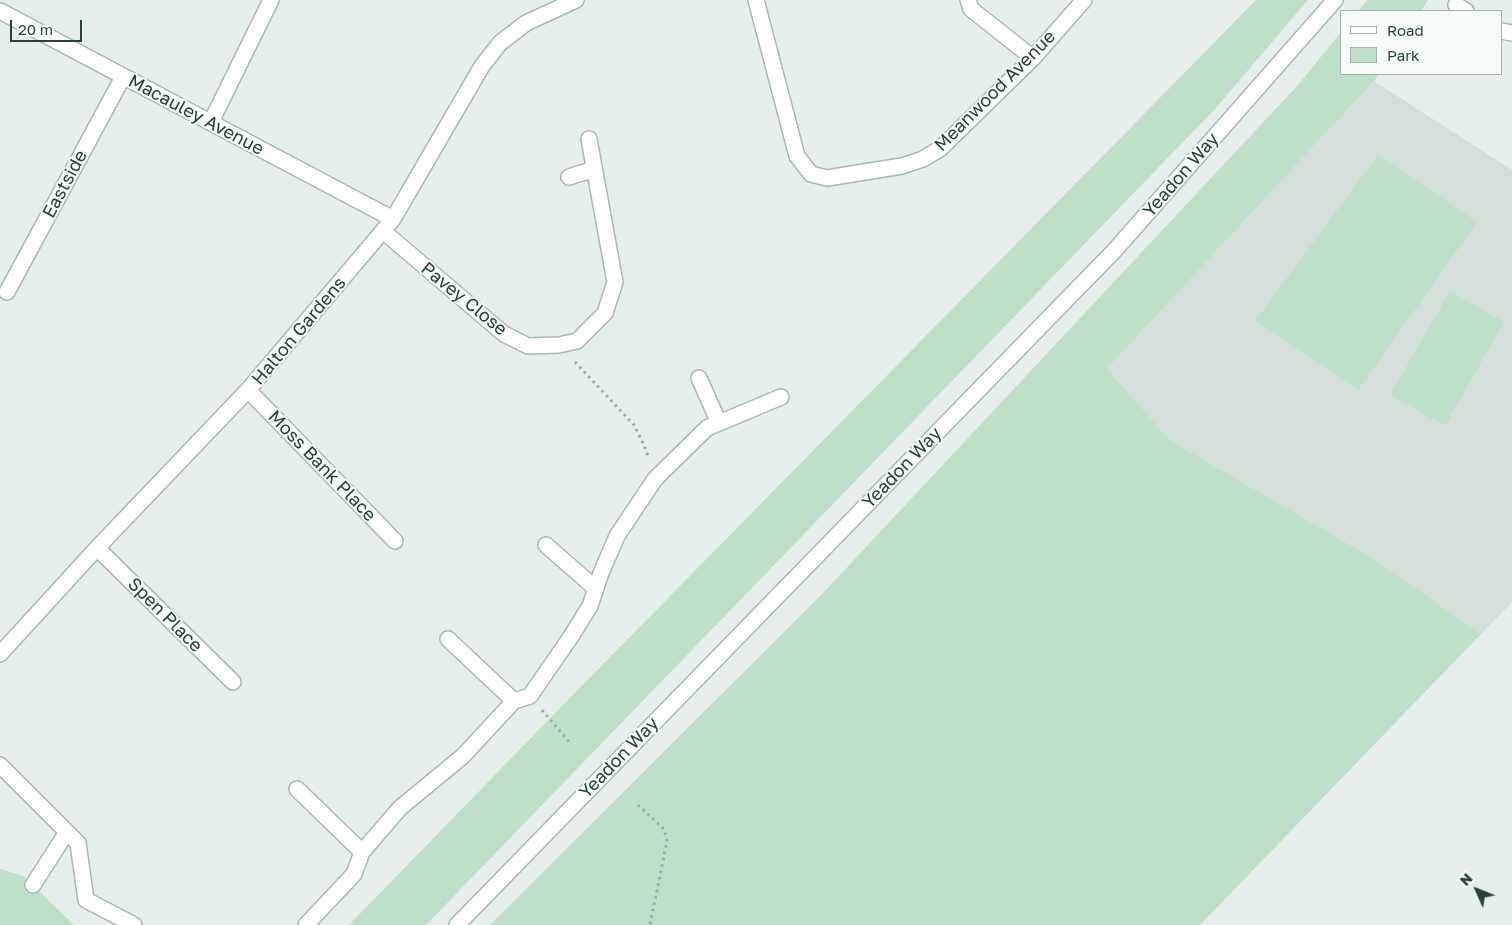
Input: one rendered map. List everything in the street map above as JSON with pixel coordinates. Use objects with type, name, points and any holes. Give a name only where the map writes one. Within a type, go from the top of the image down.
[{"type":"street","points":[[211,122],[271,0]]},
{"type":"street","name":"Halton Gardens","points":[[0,654],[248,390],[393,219],[482,66],[500,43],[526,22],[576,0]]},
{"type":"street","name":"Meanwood Avenue","points":[[756,0],[797,156],[811,174],[827,178],[902,166],[923,159],[942,148],[1033,58],[1084,0]]},
{"type":"street","points":[[968,0],[971,9],[1033,58]]},
{"type":"street","name":"Yeadon Way","points":[[457,925],[1115,250],[1335,0]]},
{"type":"street","name":"Macauley Avenue","points":[[0,11],[393,219]]},
{"type":"street","name":"Eastside","points":[[6,292],[123,77]]},
{"type":"street","name":"Pavey Close","points":[[383,231],[504,334],[528,346],[559,345],[577,341],[605,313],[615,282],[589,139]]},
{"type":"street","points":[[569,177],[594,169]]},
{"type":"street","points":[[699,378],[719,423]]},
{"type":"street","name":"Moss Bank Place","points":[[248,390],[395,541]]},
{"type":"street","points":[[306,925],[354,874],[362,852],[400,808],[463,756],[514,702],[530,696],[590,606],[617,536],[655,479],[707,428],[781,397]]},
{"type":"street","points":[[546,545],[596,588]]},
{"type":"street","name":"Spen Place","points":[[98,548],[233,682]]},
{"type":"street","points":[[448,640],[514,702]]},
{"type":"street","points":[[0,765],[78,843],[86,900],[134,925]]},
{"type":"street","points":[[297,789],[362,852]]},
{"type":"street","points":[[33,885],[67,832]]},
{"type":"path","points":[[559,345],[634,425],[644,444],[655,479]]},
{"type":"path","points":[[530,696],[570,743]]},
{"type":"path","points":[[638,805],[664,829],[667,841],[650,925]]},
{"type":"shaded area","points":[[1374,81],[1512,170],[1512,602],[1481,634],[1376,560],[1170,440],[1107,369]]},
{"type":"green space","points":[[1256,0],[1308,0],[1215,109],[426,925],[349,925],[561,707]]},
{"type":"green space","points":[[1367,0],[1428,0],[1422,10],[1359,10]]},
{"type":"green space","points":[[1340,33],[1340,75],[1378,75],[1107,369],[1170,440],[1376,560],[1481,634],[1200,925],[490,925],[823,593],[1298,85]]},
{"type":"green space","points":[[1378,155],[1477,222],[1358,390],[1255,321]]},
{"type":"green space","points":[[1450,291],[1504,322],[1445,426],[1390,395]]},
{"type":"green space","points":[[0,869],[23,876],[74,925],[0,925]]}]
